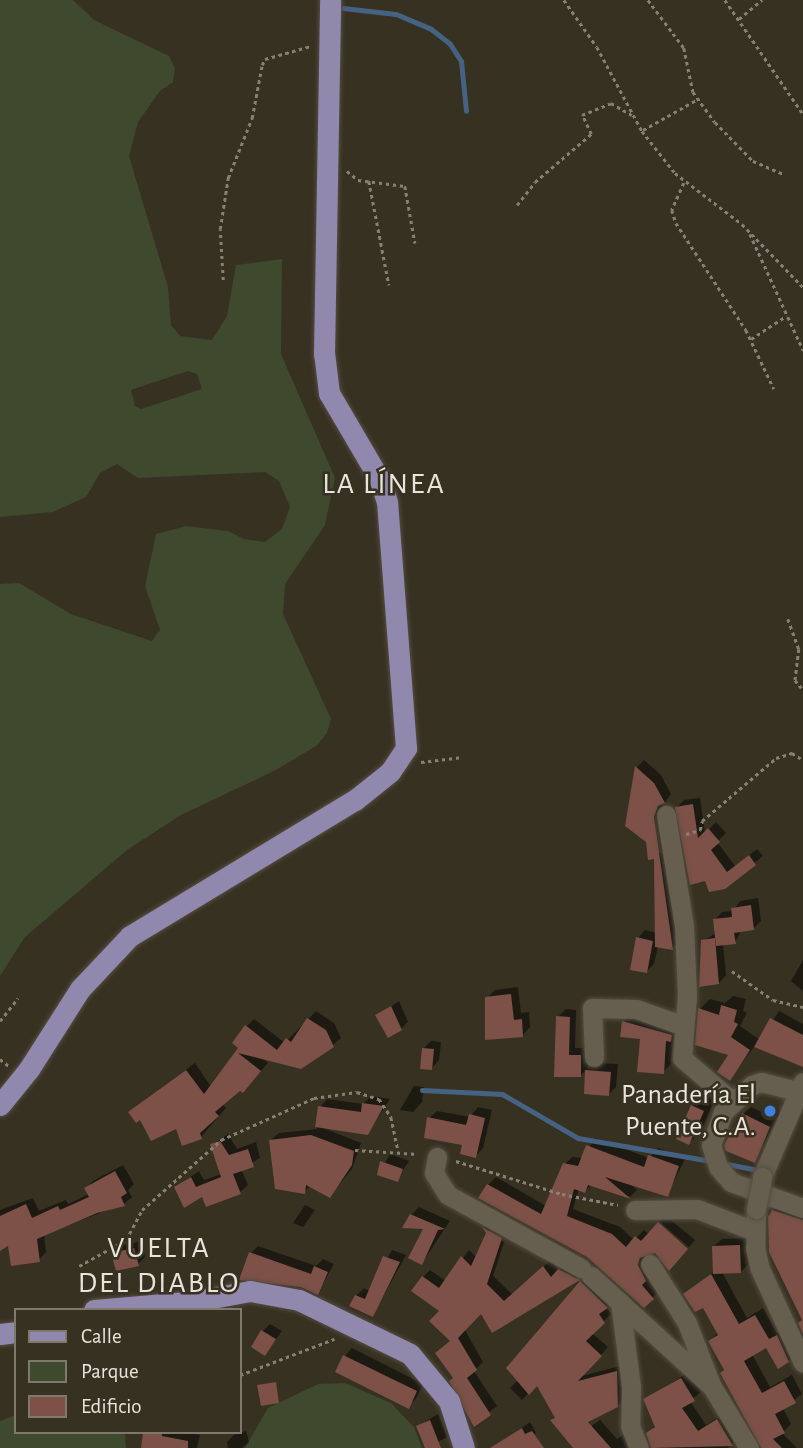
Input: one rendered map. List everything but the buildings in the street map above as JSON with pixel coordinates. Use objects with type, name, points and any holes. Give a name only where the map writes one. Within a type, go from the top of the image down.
[{"type":"main road","points":[[0,1105],[29,1069],[86,981],[130,936],[355,800],[400,760],[408,733],[391,524],[380,480],[329,393],[327,379],[327,41],[330,0]]},
{"type":"main road","points":[[117,1308],[196,1301],[250,1291],[299,1300],[351,1322],[410,1354],[449,1401],[464,1448]]},
{"type":"street","points":[[666,815],[684,926],[684,1026],[681,1054],[685,1064],[732,1101]]},
{"type":"street","points":[[594,1057],[592,1008],[636,1009],[684,1026]]},
{"type":"street","points":[[803,1208],[738,1185],[718,1167],[711,1145],[714,1128],[732,1101],[761,1082],[800,1086],[762,1177],[756,1209],[755,1231],[761,1269],[803,1363]]},
{"type":"street","points":[[438,1157],[434,1173],[448,1195],[586,1272],[711,1385]]},
{"type":"street","points":[[635,1210],[697,1209],[755,1231]]},
{"type":"street","points":[[650,1264],[687,1323],[711,1385],[749,1448]]},
{"type":"street","points":[[620,1302],[631,1387],[630,1426],[639,1448]]},
{"type":"path","points":[[564,0],[597,47],[642,131],[684,183],[748,231],[803,287]]},
{"type":"path","points":[[648,0],[684,48],[687,75],[698,99],[753,161],[784,174]]},
{"type":"path","points":[[726,0],[803,114]]},
{"type":"path","points":[[739,19],[762,0]]},
{"type":"path","points":[[223,281],[220,229],[228,178],[252,118],[262,65],[265,59],[327,41]]},
{"type":"path","points":[[642,131],[698,99]]},
{"type":"path","points":[[517,205],[535,182],[591,134],[582,115],[611,103],[632,115]]},
{"type":"path","points":[[327,156],[358,180],[405,186],[415,243]]},
{"type":"path","points":[[369,181],[389,285]]},
{"type":"path","points":[[684,183],[672,210],[676,223],[751,339],[774,388]]},
{"type":"path","points":[[748,231],[803,350]]},
{"type":"path","points":[[751,339],[786,316]]},
{"type":"path","points":[[788,619],[799,649],[795,680],[803,690]]},
{"type":"path","points":[[670,839],[700,830],[702,821],[776,758],[792,753],[803,760]]},
{"type":"path","points":[[400,760],[463,757]]},
{"type":"path","points":[[732,971],[773,1000],[803,1007]]},
{"type":"path","points":[[0,1021],[18,998]]},
{"type":"path","points":[[79,1266],[126,1240],[142,1210],[221,1140],[314,1098],[357,1092],[379,1099],[391,1117],[398,1151]]},
{"type":"path","points":[[355,1150],[398,1151],[438,1157],[635,1210]]},
{"type":"path","points":[[242,1374],[332,1340],[351,1322]]},
{"type":"green space","points":[[0,0],[73,0],[94,20],[169,56],[175,68],[173,82],[160,91],[138,122],[129,156],[168,287],[171,325],[180,336],[212,340],[227,316],[236,265],[282,259],[281,354],[335,478],[325,525],[285,584],[283,614],[331,719],[327,733],[316,746],[276,770],[181,815],[127,850],[25,937],[0,976],[0,584],[19,583],[71,614],[152,641],[160,630],[145,586],[156,534],[186,526],[228,531],[244,539],[265,542],[282,529],[290,507],[279,481],[265,472],[138,478],[117,464],[100,473],[86,497],[53,512],[0,517]],"holes":[[[188,371],[197,374],[202,389],[141,409],[135,406],[131,390]]]},
{"type":"green space","points":[[345,1383],[391,1403],[414,1427],[422,1448],[245,1448],[268,1408],[318,1384]]},
{"type":"green space","points":[[14,1416],[14,1434],[125,1434],[126,1448],[0,1448],[0,1421]]},
{"type":"waterway","points":[[343,8],[396,14],[431,29],[450,44],[461,61],[466,111]]},
{"type":"waterway","points":[[422,1090],[502,1094],[578,1138],[705,1160]]},
{"type":"waterway","points":[[727,1164],[753,1169]]},
{"type":"place","name":"Panadería El Puente, C.A.","points":[[770,1111]]},
{"type":"district","name":"LA LÍNEA","points":[[384,484]]},
{"type":"district","name":"VUELTA DEL DIABLO","points":[[159,1265]]}]
